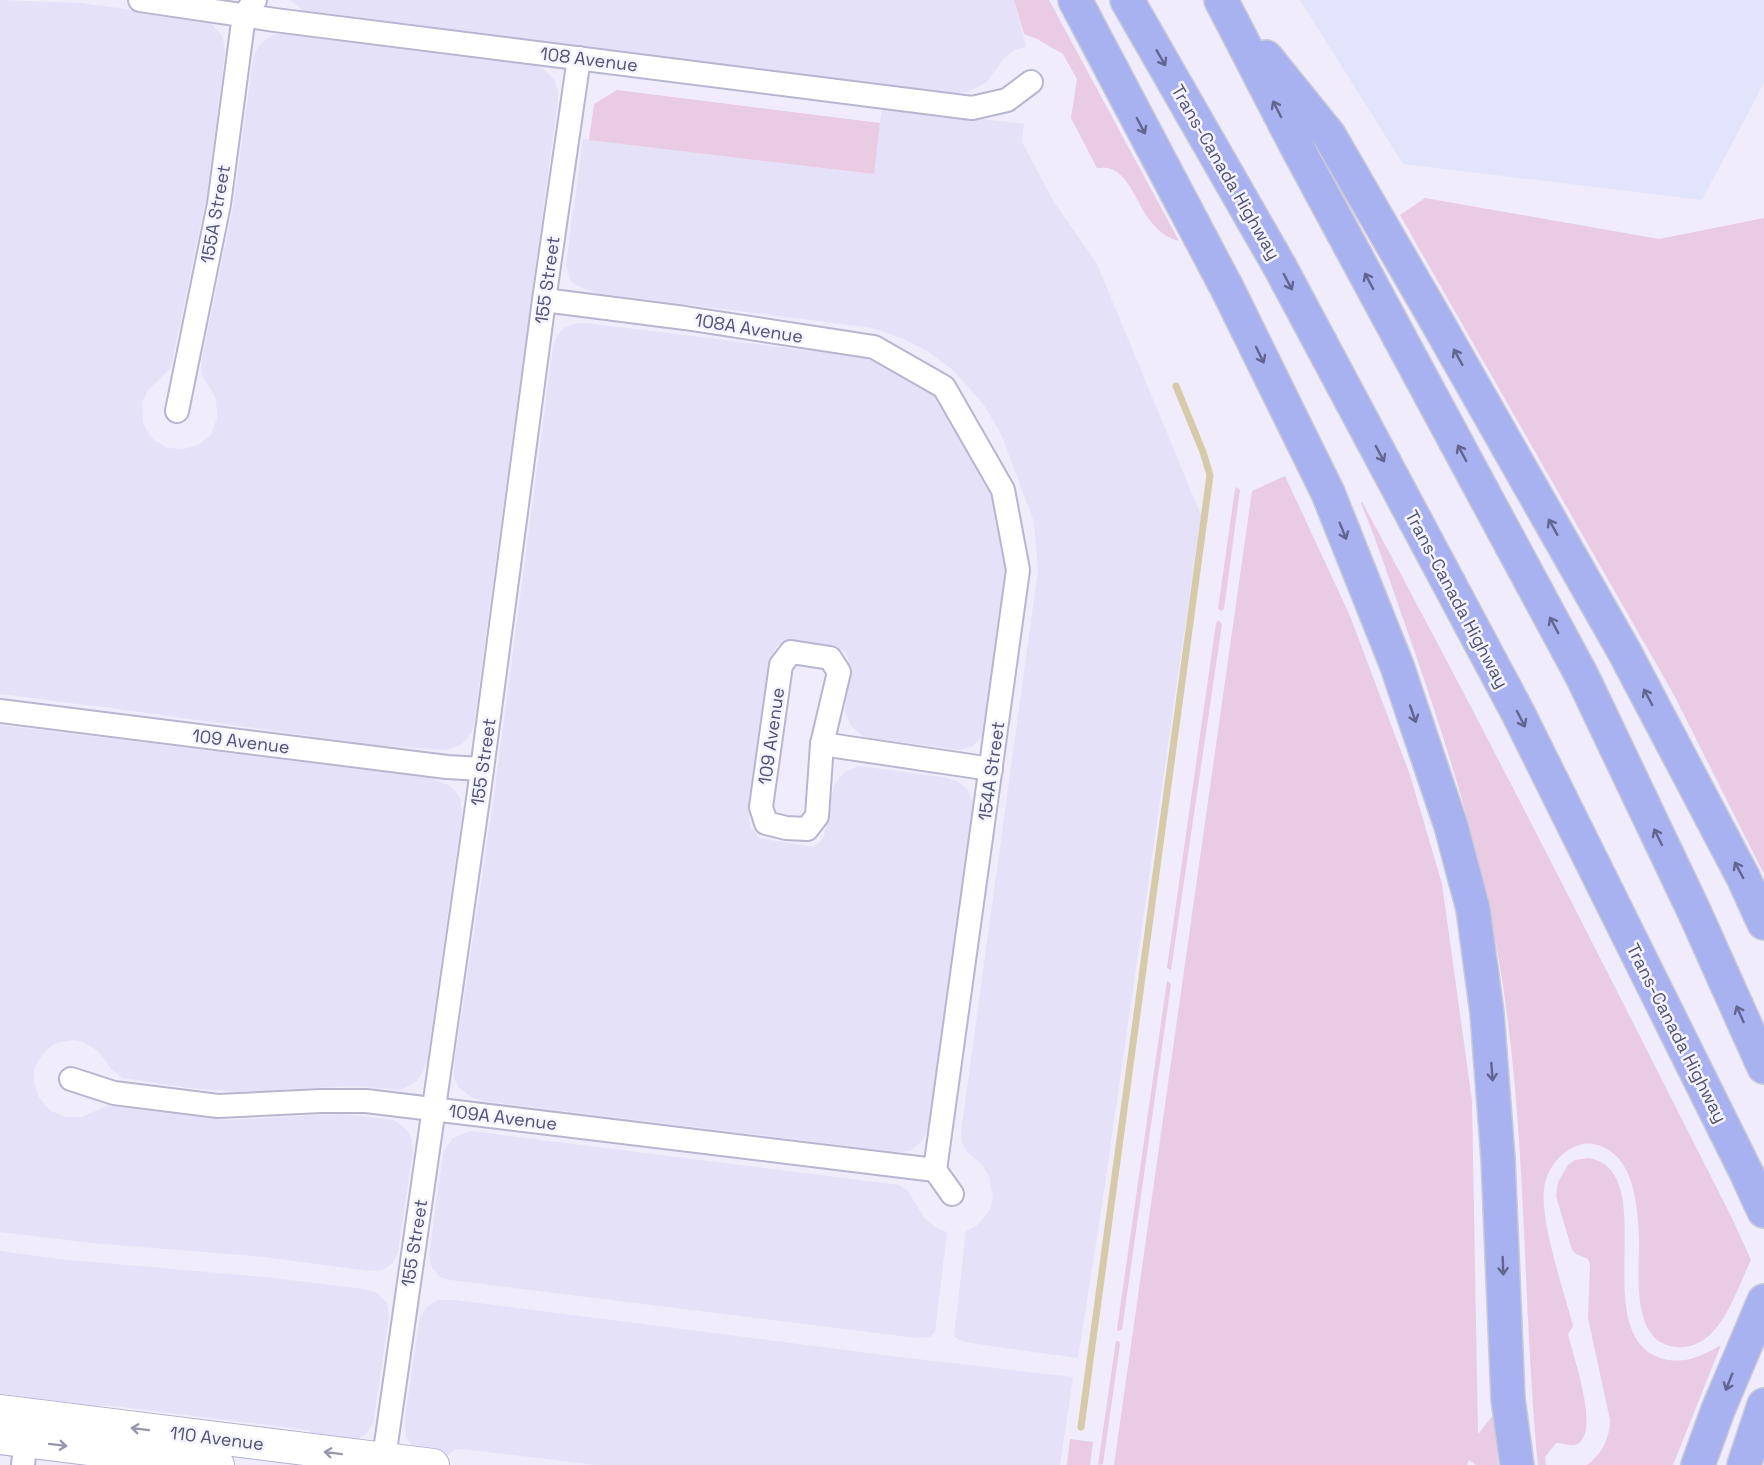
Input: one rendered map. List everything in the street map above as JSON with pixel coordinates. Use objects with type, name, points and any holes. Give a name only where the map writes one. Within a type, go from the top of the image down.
[{"type":"highway","points":[[1075,0],[1228,290],[1328,493],[1396,666],[1451,826],[1473,909],[1487,1013],[1498,1158],[1508,1399],[1517,1465]]},
{"type":"highway","name":"Trans-Canada Highway","points":[[1129,2],[1280,267],[1511,701],[1764,1211]]},
{"type":"highway","points":[[1222,3],[1329,135],[1624,651],[1764,922]]},
{"type":"highway","points":[[1222,3],[1303,159],[1582,676],[1694,910],[1764,1067]]},
{"type":"highway","points":[[1698,1465],[1718,1410],[1758,1315]]},
{"type":"highway","points":[[1744,1465],[1764,1405]]},
{"type":"street","name":"108 Avenue","points":[[140,0],[245,5],[579,58],[972,108],[1007,100],[1031,82]]},
{"type":"street","name":"155A Street","points":[[177,411],[219,204],[245,5]]},
{"type":"street","name":"155 Street","points":[[383,1462],[482,769],[544,300],[579,58]]},
{"type":"street","name":"108A Avenue","points":[[544,300],[685,318],[873,347],[944,387]]},
{"type":"street","name":"154A Street","points":[[935,1170],[1018,570],[1003,490],[944,387]]},
{"type":"street","name":"109 Avenue","points":[[791,652],[830,658],[839,672],[822,744],[817,816],[807,829],[786,828],[766,823],[761,807],[781,665],[791,652]]},
{"type":"street","name":"109 Avenue","points":[[0,711],[447,767],[482,769]]},
{"type":"street","points":[[822,744],[991,769]]},
{"type":"street","name":"109A Avenue","points":[[71,1079],[114,1093],[218,1106],[344,1100],[433,1108],[935,1170]]},
{"type":"street","points":[[935,1170],[952,1194]]},
{"type":"street","name":"110 Avenue","points":[[16,1434],[433,1465]]},
{"type":"street","name":"110 Avenue","points":[[16,1434],[218,1465]]},
{"type":"shaded area","points":[[0,0],[81,3],[199,19],[212,24],[223,39],[225,52],[207,194],[171,368],[148,390],[142,403],[143,422],[147,431],[154,440],[168,448],[184,449],[198,445],[211,435],[217,418],[216,400],[203,378],[201,363],[233,207],[253,59],[262,42],[274,35],[288,33],[534,65],[542,68],[554,79],[558,99],[474,724],[472,732],[462,744],[448,750],[374,745],[0,694]]},
{"type":"shaded area","points":[[291,0],[1014,0],[1026,47],[1014,50],[1005,57],[986,83],[968,92],[956,93],[314,14],[303,11]]},
{"type":"shaded area","points":[[1014,0],[1049,0],[1179,241],[1155,227],[1120,175],[1110,168],[1097,168],[1071,118],[1077,79],[1063,54],[1024,34]]},
{"type":"shaded area","points":[[1300,0],[1764,0],[1764,83],[1702,200],[1403,164]]},
{"type":"shaded area","points":[[617,90],[880,123],[874,174],[589,140],[594,104]]},
{"type":"shaded area","points":[[882,107],[1024,124],[1022,142],[1054,202],[1097,264],[1201,515],[1078,1358],[970,1343],[954,1336],[966,1231],[975,1227],[983,1219],[991,1207],[993,1197],[989,1176],[983,1166],[966,1151],[961,1132],[1038,570],[1034,522],[1001,434],[984,405],[954,371],[929,352],[901,338],[872,328],[595,293],[570,280],[566,264],[583,139],[873,174]]},
{"type":"shaded area","points":[[1425,198],[1659,239],[1764,218],[1764,874],[1674,695],[1400,215]]},
{"type":"shaded area","points":[[586,323],[861,357],[895,369],[926,387],[937,397],[990,487],[999,514],[1009,565],[986,729],[982,736],[973,746],[959,750],[862,735],[851,726],[845,712],[850,666],[846,653],[835,646],[791,640],[783,642],[776,647],[773,656],[749,819],[750,826],[759,838],[813,846],[824,836],[834,785],[844,772],[859,766],[943,777],[957,781],[968,790],[975,809],[930,1126],[922,1141],[910,1151],[897,1152],[484,1101],[471,1097],[458,1087],[454,1077],[553,347],[557,336],[564,328]]},
{"type":"shaded area","points":[[1285,476],[1350,616],[1410,775],[1442,884],[1472,1101],[1478,1434],[1494,1414],[1498,1465],[1476,1465],[1469,1460],[1467,1465],[1114,1465],[1252,491]]},
{"type":"shaded area","points":[[1237,487],[1240,490],[1222,611],[1218,609]]},
{"type":"shaded area","points":[[1362,502],[1549,858],[1732,1218],[1751,1260],[1732,1303],[1715,1330],[1704,1340],[1691,1346],[1676,1347],[1661,1342],[1651,1333],[1640,1303],[1637,1209],[1627,1171],[1615,1155],[1606,1148],[1594,1144],[1575,1146],[1557,1160],[1548,1173],[1544,1189],[1544,1203],[1549,1238],[1573,1326],[1568,1334],[1583,1391],[1586,1422],[1584,1435],[1579,1443],[1571,1445],[1556,1443],[1545,1457],[1546,1465],[1538,1465],[1536,1446],[1516,1100],[1496,942],[1477,855],[1453,770]]},
{"type":"shaded area","points":[[1218,620],[1222,624],[1171,970],[1167,968]]},
{"type":"shaded area","points":[[0,725],[430,778],[449,785],[455,791],[460,798],[462,815],[427,1062],[415,1083],[400,1090],[353,1086],[238,1092],[189,1088],[123,1078],[112,1070],[98,1051],[83,1042],[73,1040],[56,1043],[47,1049],[34,1071],[34,1083],[39,1098],[51,1111],[66,1117],[81,1117],[107,1106],[225,1120],[342,1114],[394,1120],[407,1130],[411,1137],[413,1151],[398,1251],[393,1263],[388,1267],[369,1271],[265,1257],[91,1243],[0,1232]]},
{"type":"shaded area","points":[[1167,981],[1171,984],[1122,1330],[1118,1331],[1117,1329]]},
{"type":"shaded area","points":[[471,1131],[899,1185],[908,1191],[924,1218],[938,1229],[947,1232],[935,1332],[930,1337],[917,1338],[440,1277],[432,1268],[429,1256],[444,1151],[453,1138]]},
{"type":"shaded area","points":[[1589,1158],[1610,1170],[1621,1192],[1628,1318],[1639,1343],[1660,1358],[1676,1361],[1699,1356],[1721,1345],[1673,1465],[1587,1465],[1604,1445],[1609,1433],[1610,1420],[1588,1318],[1590,1264],[1588,1259],[1572,1250],[1556,1196],[1558,1182],[1568,1165],[1575,1160]]},
{"type":"shaded area","points":[[0,1251],[59,1259],[264,1277],[364,1289],[377,1293],[387,1303],[389,1317],[373,1424],[365,1435],[355,1441],[318,1438],[308,1430],[106,1405],[94,1411],[0,1400]]},
{"type":"shaded area","points":[[438,1300],[456,1300],[1073,1377],[1060,1465],[596,1465],[463,1449],[454,1450],[443,1456],[420,1450],[413,1446],[406,1437],[405,1418],[419,1322],[427,1307]]},
{"type":"shaded area","points":[[1116,1341],[1120,1344],[1103,1464],[1098,1465]]},
{"type":"shaded area","points":[[1070,1439],[1093,1442],[1090,1465],[1067,1465]]},
{"type":"waterway","points":[[1081,1427],[1210,475],[1176,386]]}]
